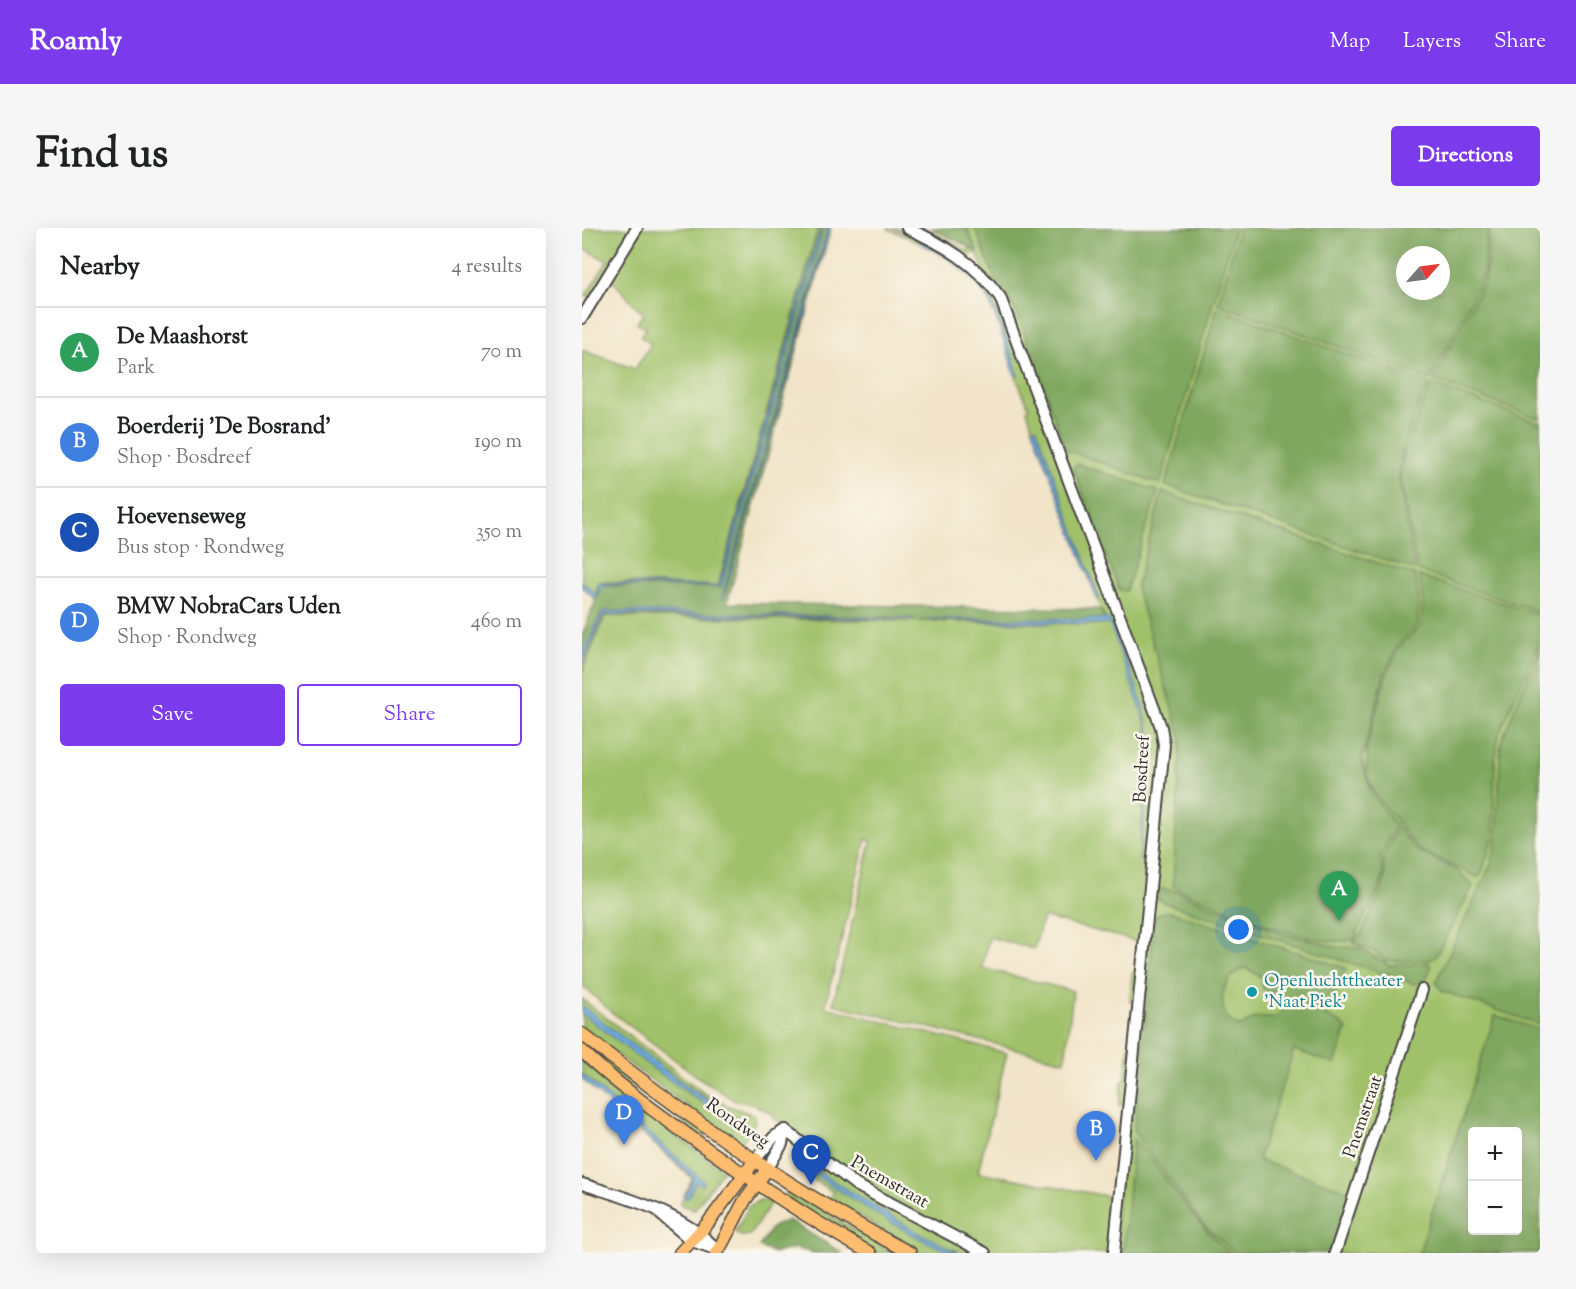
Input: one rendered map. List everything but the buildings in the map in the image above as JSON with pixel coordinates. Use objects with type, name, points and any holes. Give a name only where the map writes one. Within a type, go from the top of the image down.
[{"type":"main road","name":"Rondweg","points":[[582,1034],[621,1065],[768,1168],[829,1207],[910,1253]]},
{"type":"main road","name":"Rondweg","points":[[582,1051],[620,1086],[744,1175],[870,1253]]},
{"type":"main road","points":[[680,1253],[696,1237],[756,1159]]},
{"type":"main road","points":[[718,1252],[768,1168]]},
{"type":"street","points":[[582,318],[637,228]]},
{"type":"street","name":"Bosdreef","points":[[908,228],[944,245],[965,259],[989,282],[1000,297],[1161,727],[1164,745],[1114,1253]]},
{"type":"street","name":"Pnemstraat","points":[[1335,1253],[1422,990]]},
{"type":"street","points":[[756,1159],[774,1137],[785,1130]]},
{"type":"street","points":[[768,1168],[782,1144],[785,1130]]},
{"type":"street","name":"Pnemstraat","points":[[785,1130],[809,1146],[856,1185],[984,1253]]},
{"type":"street","points":[[582,1184],[667,1213],[718,1252]]},
{"type":"green space","points":[[582,228],[634,228],[593,296],[585,296],[608,261],[582,248]]},
{"type":"green space","points":[[639,228],[818,228],[718,586],[598,582],[596,595],[582,582],[582,350],[635,369],[651,344],[641,337],[646,328],[637,323],[643,314],[611,279]]},
{"type":"green space","points":[[818,228],[821,228],[818,242],[719,586],[717,587],[599,583],[596,596],[598,582],[717,586],[719,583]]},
{"type":"green space","points":[[823,228],[828,228],[723,599],[831,228],[727,603],[1100,609],[1105,619],[927,620],[1107,624],[914,621],[913,618],[606,611],[601,613],[582,658],[582,636],[601,586],[721,587]]},
{"type":"green space","points":[[893,228],[906,230],[932,242],[990,288],[977,252],[967,257],[915,228],[925,228],[967,251],[969,249],[977,251],[967,228],[1540,228],[1540,1253],[1113,1253],[1126,1102],[1119,1106],[1122,1081],[1125,1081],[1135,1001],[1130,1001],[1132,973],[1136,973],[1138,947],[1135,941],[1043,917],[1034,949],[989,937],[982,968],[1073,991],[1065,1061],[833,1004],[871,841],[866,839],[825,1007],[1007,1053],[978,1172],[1112,1197],[1115,1195],[1112,1253],[991,1253],[857,1182],[810,1142],[772,1117],[773,1114],[753,1104],[734,1100],[698,1077],[610,1011],[582,985],[582,672],[605,616],[1108,624],[1036,428],[1033,429],[1027,410],[1029,408],[1017,379],[997,313],[989,296],[978,281],[963,267],[920,240],[918,242]]},
{"type":"green space","points":[[931,228],[966,228],[977,251]]},
{"type":"green space","points":[[975,228],[1235,228],[1160,484],[1066,450],[1017,312],[1008,298],[1001,294]]},
{"type":"green space","points":[[1239,228],[1487,228],[1484,271],[1479,285],[1430,379],[1218,304]]},
{"type":"green space","points":[[1489,228],[1540,228],[1540,419],[1433,380],[1483,284],[1487,265]]},
{"type":"green space","points":[[1217,308],[1428,383],[1403,447],[1398,476],[1415,570],[1165,485]]},
{"type":"green space","points":[[1431,384],[1540,423],[1540,612],[1418,571],[1400,477],[1403,456]]},
{"type":"green space","points":[[1078,464],[1158,491],[1126,591],[1119,590],[1073,467]]},
{"type":"green space","points":[[1162,492],[1415,575],[1419,598],[1418,624],[1398,645],[1384,674],[1362,760],[1371,792],[1396,826],[1380,856],[1383,875],[1380,887],[1354,939],[1338,941],[1316,939],[1291,933],[1237,914],[1173,887],[1181,738],[1136,588]]},
{"type":"green space","points":[[1419,576],[1540,615],[1540,639],[1499,734],[1495,760],[1493,839],[1481,875],[1477,877],[1419,850],[1373,791],[1367,775],[1367,745],[1386,675],[1399,648],[1421,625],[1423,601]]},
{"type":"green space","points":[[604,614],[903,621],[605,616],[582,672],[582,665]]},
{"type":"green space","points":[[1540,647],[1540,1025],[1442,991],[1436,982],[1492,862],[1496,844],[1501,742]]},
{"type":"green space","points":[[1398,828],[1417,851],[1457,870],[1473,886],[1436,956],[1430,960],[1385,961],[1374,951],[1353,943],[1363,931],[1382,889],[1385,875],[1383,857]]},
{"type":"green space","points":[[1157,888],[1179,892],[1209,906],[1287,935],[1338,947],[1360,948],[1388,965],[1429,963],[1431,968],[1425,981],[1415,984],[1168,904],[1156,898]]},
{"type":"green space","points":[[1162,912],[1171,912],[1346,968],[1326,1016],[1341,1023],[1347,1029],[1335,1064],[1294,1050],[1258,1160],[1353,1192],[1332,1253],[1236,1253],[1203,1225],[1134,1132],[1155,917]],"holes":[[[1246,968],[1261,977],[1263,989],[1276,994],[1282,1004],[1280,1011],[1275,1018],[1260,1017],[1238,1026],[1225,1014],[1223,1005],[1225,986],[1230,978]]]},
{"type":"green space","points":[[582,999],[704,1093],[726,1105],[755,1115],[755,1122],[740,1145],[582,1029],[582,1013],[690,1095],[747,1129],[744,1124],[643,1055],[582,1006]]},
{"type":"green space","points":[[1495,1015],[1540,1030],[1540,1253],[1419,1253]]},
{"type":"green space","points":[[582,1037],[709,1131],[705,1138],[600,1063],[582,1045]]},
{"type":"green space","points":[[582,1059],[647,1115],[723,1170],[694,1210],[680,1204],[692,1178],[582,1079],[694,1178],[685,1197],[687,1198],[696,1180],[701,1185],[704,1182],[582,1074]]},
{"type":"green space","points":[[1133,1139],[1203,1227],[1231,1253],[1123,1253]]},
{"type":"green space","points":[[811,1155],[977,1253],[957,1250],[922,1236],[953,1253],[919,1253],[830,1198],[833,1192],[800,1171]],"holes":[[[807,1166],[826,1177],[903,1226],[850,1197]]]},
{"type":"green space","points":[[788,1190],[893,1253],[876,1253],[784,1197]]},
{"type":"green space","points":[[760,1200],[772,1201],[750,1235],[741,1236],[735,1232],[749,1206]]},
{"type":"green space","points":[[788,1220],[842,1253],[814,1253],[795,1248],[775,1253],[759,1247],[772,1227]]},
{"type":"water","points":[[821,228],[819,243],[721,587],[602,585],[595,599],[582,587],[582,582],[596,595],[599,583],[719,586]]},
{"type":"water","points":[[828,228],[830,228],[723,599],[722,598]]},
{"type":"water","points":[[919,240],[953,258],[965,267],[984,288],[998,317],[1018,376],[1015,375],[1000,329],[985,295],[960,267],[918,242]]},
{"type":"water","points":[[1036,427],[1099,598],[1097,599],[1033,429]]},
{"type":"water","points":[[603,611],[914,619],[604,614],[582,665],[582,658]]},
{"type":"water","points":[[928,619],[1107,619],[1113,623],[1142,703],[1150,736],[1149,775],[1139,861],[1148,746],[1147,726],[1110,624]]},
{"type":"water","points":[[582,1006],[687,1087],[744,1124],[747,1129],[736,1125],[651,1067],[582,1013]]},
{"type":"water","points":[[582,1074],[704,1182],[702,1185],[696,1181],[687,1199],[684,1197],[694,1178],[582,1079]]},
{"type":"water","points":[[808,1166],[915,1231],[959,1253],[947,1250],[907,1231],[806,1169]]},
{"type":"place","name":"De Maashorst","points":[[1339,921]]},
{"type":"place","name":"Openluchttheater 'Naat Piek'","points":[[1252,992]]},
{"type":"place","name":"BMW NobraCars Uden","points":[[624,1145]]},
{"type":"place","name":"Boerderij 'De Bosrand'","points":[[1096,1161]]},
{"type":"place","name":"Hoevenseweg","points":[[811,1185]]}]
